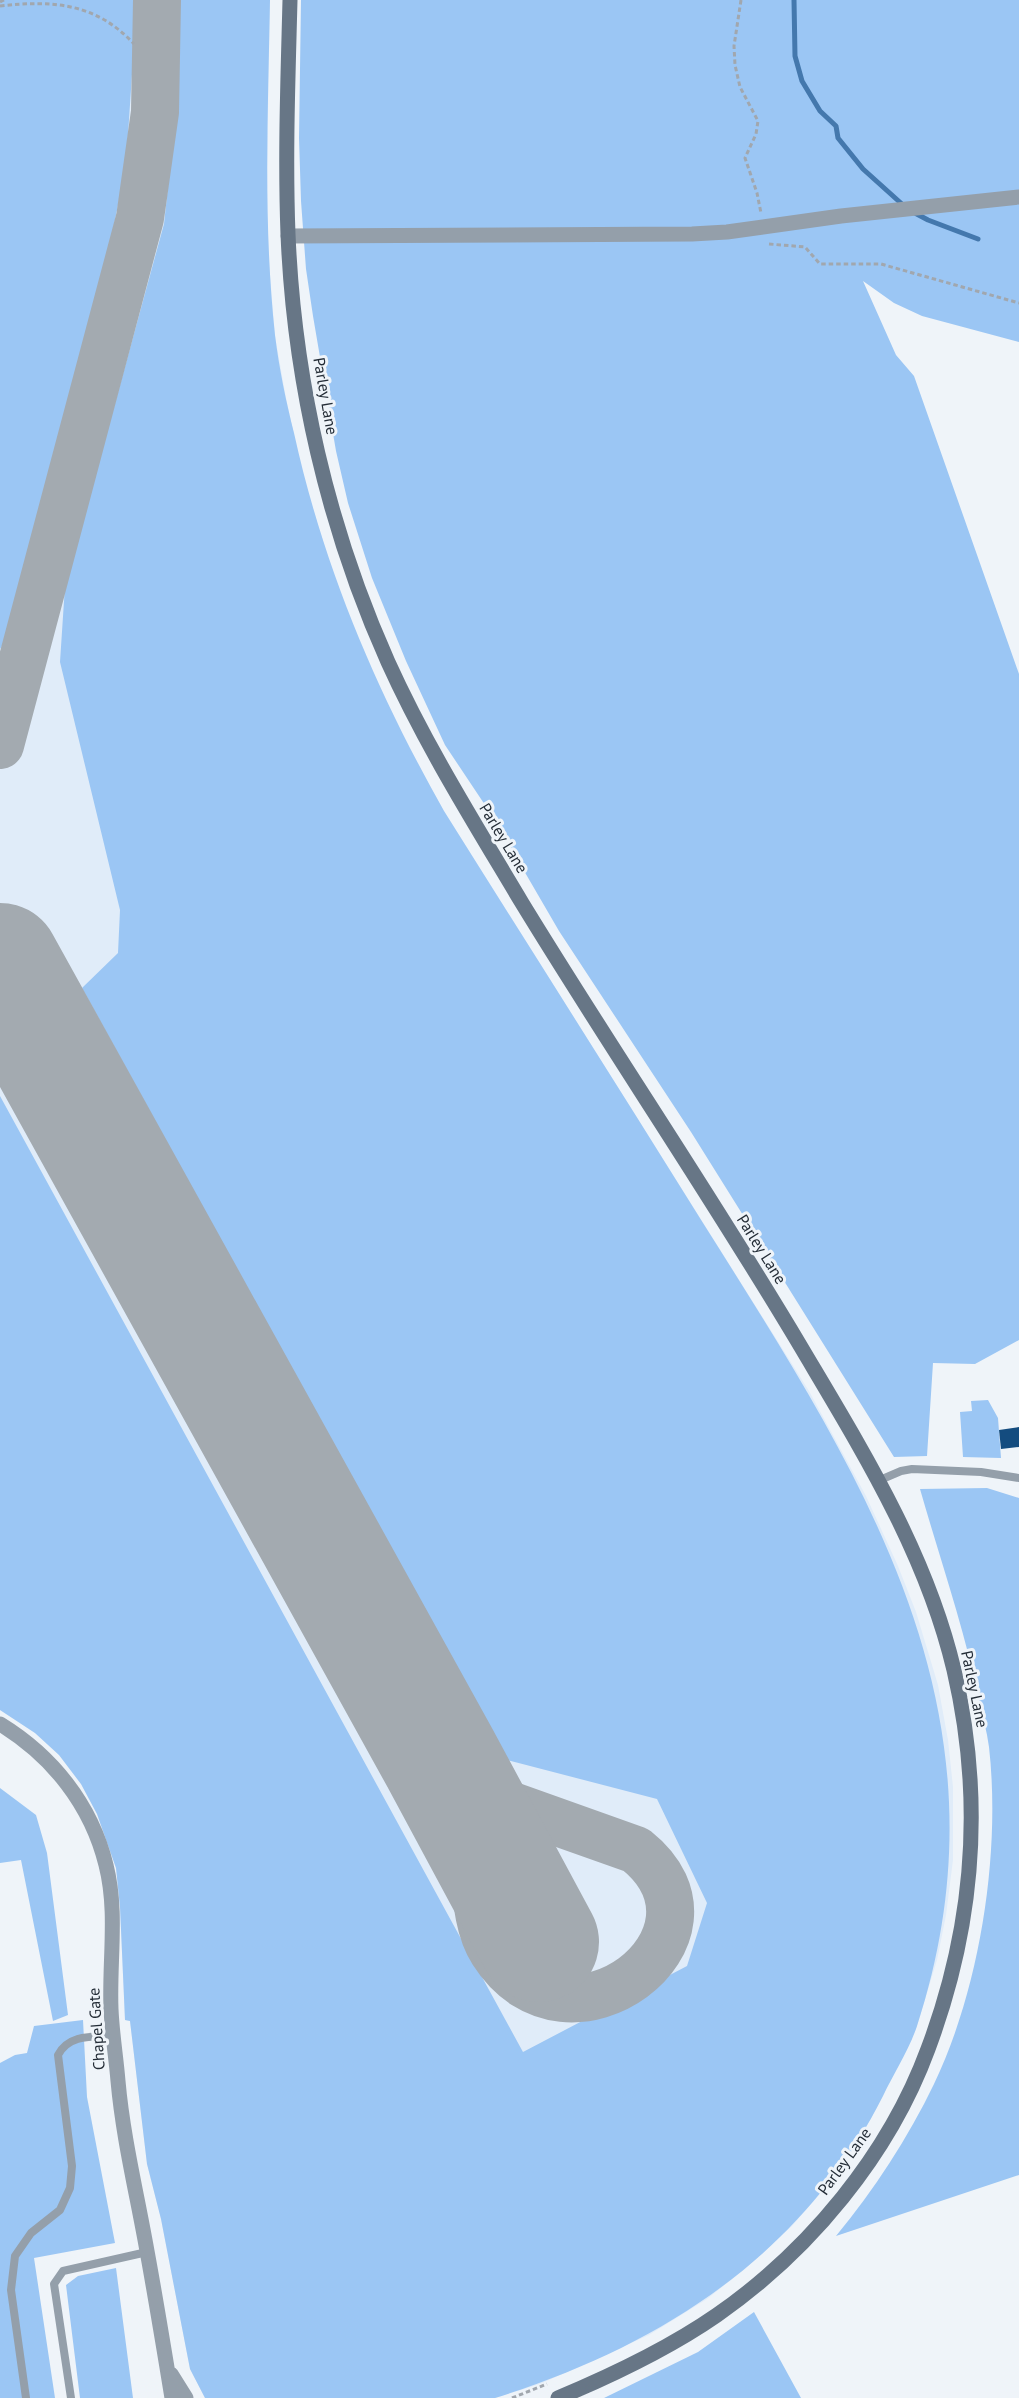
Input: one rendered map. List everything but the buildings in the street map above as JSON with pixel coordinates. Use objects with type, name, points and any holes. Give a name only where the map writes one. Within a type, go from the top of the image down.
[{"type":"main road","name":"Parley Lane","points":[[290,0],[286,174],[288,237],[296,324],[306,394],[322,473],[365,609],[407,704],[496,860],[771,1296],[880,1480],[934,1601],[953,1665],[966,1729],[972,1794],[973,1846],[965,1913],[955,1967],[921,2068],[899,2112],[873,2155],[842,2198],[808,2237],[717,2315],[611,2375],[558,2398]]},
{"type":"street","points":[[288,237],[692,234],[1019,197]]},
{"type":"street","name":"Chapel Gate","points":[[0,1724],[26,1740],[63,1778],[80,1803],[94,1831],[106,1865],[113,1908],[111,2010],[114,2036],[129,2157],[172,2398]]},
{"type":"street","name":"Chapel Gate","points":[[168,2369],[186,2398]]},
{"type":"lane","points":[[880,1480],[912,1469],[981,1472],[1019,1478]]},
{"type":"lane","points":[[26,2398],[11,2290],[15,2256],[31,2233],[60,2210],[70,2188],[72,2166],[58,2055],[63,2046],[71,2040],[114,2036]]},
{"type":"lane","points":[[71,2398],[54,2284],[63,2271],[147,2252]]},
{"type":"path","points":[[741,0],[734,46],[735,64],[740,87],[758,121],[756,134],[745,158],[757,193],[767,243],[804,247],[820,264],[881,264],[1019,303]]},
{"type":"path","points":[[1,3],[50,1],[93,12],[112,22],[134,44]]},
{"type":"path","points":[[512,2398],[553,2382]]},
{"type":"shaded area","points":[[0,0],[270,0],[266,225],[275,336],[303,477],[334,576],[357,638],[406,743],[444,811],[809,1391],[866,1496],[898,1566],[916,1612],[938,1685],[948,1740],[953,1787],[953,1860],[946,1915],[937,1960],[916,2029],[855,2147],[831,2181],[792,2226],[746,2268],[707,2299],[649,2335],[540,2384],[495,2398],[205,2398],[190,2369],[161,2219],[147,2164],[130,2021],[125,2020],[116,1868],[97,1814],[81,1784],[59,1755],[35,1733],[0,1710]]},
{"type":"shaded area","points":[[0,0],[133,0],[134,44],[126,165],[102,285],[4,643],[0,649]]},
{"type":"shaded area","points":[[179,0],[270,0],[268,210],[275,335],[283,384],[306,483],[337,580],[375,674],[419,766],[444,811],[762,1318],[818,1412],[868,1506],[908,1602],[936,1701],[949,1804],[944,1912],[914,2035],[883,2096],[850,2152],[812,2203],[769,2248],[721,2287],[670,2322],[614,2351],[556,2377],[495,2398],[205,2398],[190,2369],[161,2219],[147,2164],[130,2021],[125,2020],[116,1868],[97,1814],[81,1784],[59,1755],[35,1733],[0,1710],[0,1096],[523,2052],[687,1966],[707,1903],[657,1799],[507,1760],[82,988],[118,953],[120,910],[60,662],[65,586],[164,224],[179,84]]},
{"type":"shaded area","points":[[301,0],[1019,0],[1019,342],[922,316],[894,303],[863,281],[896,355],[914,376],[1019,674],[1019,1340],[975,1364],[933,1363],[927,1456],[894,1457],[691,1132],[559,931],[491,814],[445,745],[406,661],[372,578],[348,503],[336,451],[313,316],[306,269],[301,201],[299,138]]},
{"type":"shaded area","points":[[988,1400],[998,1418],[1001,1458],[963,1457],[960,1412],[972,1411],[971,1401]]},
{"type":"shaded area","points":[[987,1488],[1019,1498],[1019,2175],[836,2236],[890,2163],[924,2104],[950,2046],[964,2006],[975,1963],[989,1875],[992,1831],[989,1747],[966,1646],[920,1489]]},
{"type":"shaded area","points":[[0,1788],[36,1815],[47,1853],[68,2015],[53,2021],[21,1860],[0,1863]]},
{"type":"shaded area","points":[[83,2020],[87,2097],[115,2243],[34,2258],[55,2398],[0,2398],[0,2063],[15,2055],[27,2053],[34,2026]]},
{"type":"shaded area","points":[[116,2268],[133,2398],[80,2398],[66,2285],[78,2276]]},
{"type":"shaded area","points":[[754,2312],[801,2398],[604,2398],[698,2352]]},
{"type":"waterway","points":[[794,0],[795,56],[802,81],[820,111],[836,126],[838,138],[863,169],[903,205]]},
{"type":"waterway","points":[[913,212],[978,239]]},
{"type":"taxiway","points":[[0,745],[140,218],[155,112],[157,0]]},
{"type":"taxiway","points":[[445,1766],[459,1782],[473,1792],[636,1850],[664,1884],[670,1919],[658,1951],[633,1978],[600,1994],[562,1998],[525,1985],[493,1952],[482,1925],[470,1836],[457,1788]]},
{"type":"runway","points":[[0,963],[440,1758],[539,1942]]}]
